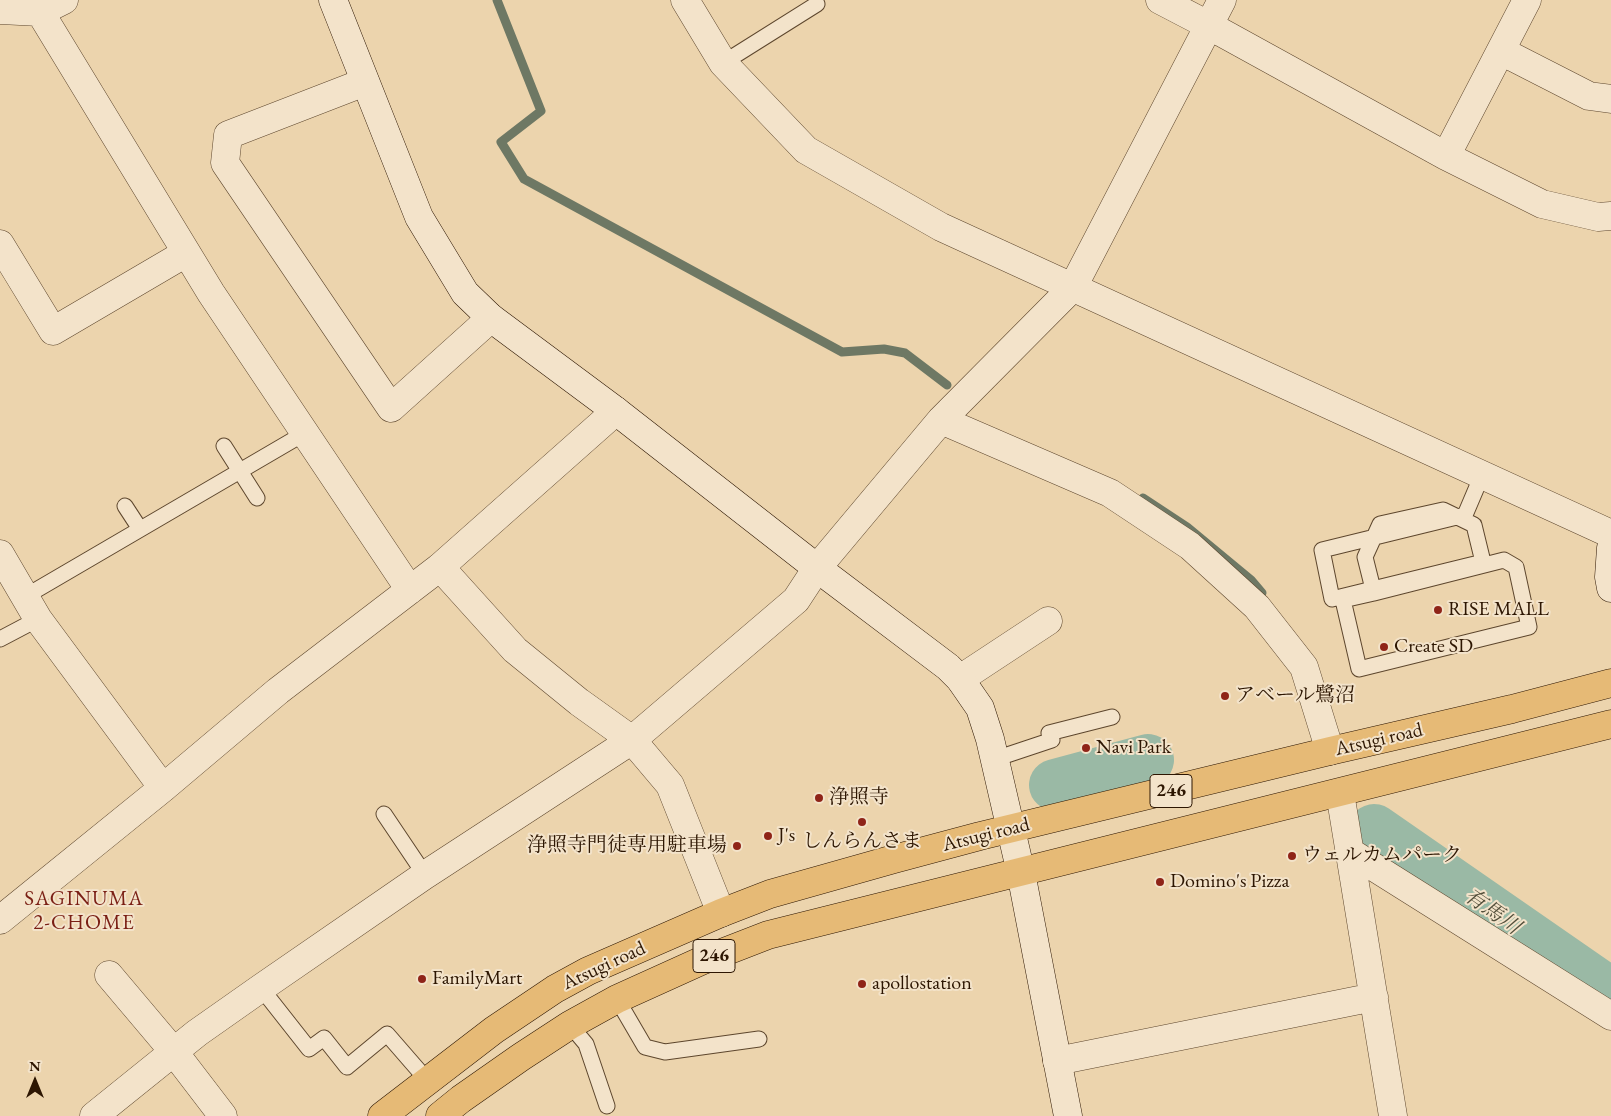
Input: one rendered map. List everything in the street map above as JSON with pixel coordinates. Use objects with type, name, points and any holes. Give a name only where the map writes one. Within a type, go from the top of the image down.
[{"type":"highway","name":"Atsugi road","points":[[382,1116],[494,1030],[555,989],[588,971],[721,913],[770,894],[894,859],[1011,829],[1512,709],[1611,683]]},
{"type":"highway","name":"Atsugi road","points":[[440,1116],[520,1057],[570,1025],[617,999],[701,961],[768,935],[1611,724]]},
{"type":"street","points":[[333,0],[419,217],[465,293],[491,318],[616,411],[817,568],[948,667],[960,679],[980,708],[995,759],[1021,873],[1068,1116]]},
{"type":"street","points":[[685,0],[724,63],[806,150],[941,228],[1611,534]]},
{"type":"street","points":[[1160,0],[1446,156],[1542,204],[1598,217],[1611,216]]},
{"type":"street","points":[[94,1116],[197,1033],[261,988],[425,875],[632,740],[796,600],[817,568],[941,420],[1073,287],[1222,0]]},
{"type":"street","points":[[1446,156],[1527,0]]},
{"type":"street","points":[[0,10],[52,6],[186,253],[211,294],[410,590]]},
{"type":"street","points":[[1501,51],[1589,96],[1611,99]]},
{"type":"street","points":[[365,82],[228,135],[225,163],[391,408],[491,318]]},
{"type":"street","points":[[0,244],[53,331],[186,253]]},
{"type":"street","points":[[0,920],[163,788],[278,691],[440,567],[616,411]]},
{"type":"street","points":[[941,420],[1110,493],[1190,546],[1257,607],[1304,667],[1330,752]]},
{"type":"street","points":[[1611,548],[1609,577],[1611,588]]},
{"type":"street","points":[[0,554],[32,607],[163,788]]},
{"type":"street","points":[[440,567],[515,650],[579,702],[632,740],[670,786],[721,913]]},
{"type":"street","points":[[960,679],[1048,621]]},
{"type":"street","points":[[1340,793],[1393,1116]]},
{"type":"street","points":[[1350,852],[1611,1016]]},
{"type":"street","points":[[109,975],[174,1052],[223,1116]]},
{"type":"street","points":[[1057,1061],[1374,998]]},
{"type":"lane","points":[[724,63],[817,4]]},
{"type":"lane","points":[[0,639],[32,607],[140,529],[305,433]]},
{"type":"lane","points":[[224,446],[257,498]]},
{"type":"lane","points":[[1374,593],[1372,584],[1365,557],[1373,541],[1376,532],[1380,524],[1443,510],[1451,514],[1459,518],[1466,522],[1474,525],[1483,562],[1464,566],[1379,588],[1370,590],[1351,594],[1332,599],[1322,550],[1370,538],[1380,536],[1389,534],[1456,518],[1465,515],[1482,475]]},
{"type":"lane","points":[[125,506],[140,529]]},
{"type":"lane","points":[[1504,560],[1516,567],[1529,627],[1359,668],[1344,600],[1374,593],[1504,560]]},
{"type":"lane","points":[[995,759],[1052,740],[1049,733],[1112,716]]},
{"type":"lane","points":[[384,814],[425,875]]},
{"type":"lane","points":[[261,988],[309,1049],[324,1038],[346,1067],[387,1034],[427,1080]]},
{"type":"lane","points":[[617,999],[645,1048],[665,1052],[759,1039]]},
{"type":"lane","points":[[570,1025],[586,1044],[607,1106]]},
{"type":"waterway","points":[[497,0],[541,111],[501,142],[524,179],[842,352],[884,349],[905,353],[947,385]]},
{"type":"waterway","points":[[1143,498],[1187,527],[1251,580],[1262,593]]},
{"type":"waterway","points":[[1055,785],[1148,760]]},
{"type":"waterway","name":"有馬川","points":[[1374,830],[1611,994]]},
{"type":"place","name":"RISE MALL","points":[[1438,610]]},
{"type":"place","name":"Create SD","points":[[1384,647]]},
{"type":"place","name":"アベール鷺沼","points":[[1225,696]]},
{"type":"place","name":"Navi Park","points":[[1086,748]]},
{"type":"place","name":"浄照寺","points":[[819,798]]},
{"type":"place","name":"しんらんさま","points":[[862,822]]},
{"type":"place","name":"J's","points":[[768,836]]},
{"type":"place","name":"浄照寺門徒専用駐車場","points":[[737,846]]},
{"type":"place","name":"ウェルカムパーク","points":[[1292,856]]},
{"type":"place","name":"Domino's Pizza","points":[[1160,882]]},
{"type":"place","name":"FamilyMart","points":[[422,979]]},
{"type":"place","name":"apollostation","points":[[862,984]]},
{"type":"district","name":"SAGINUMA 2-CHOME","points":[[84,911]]}]
